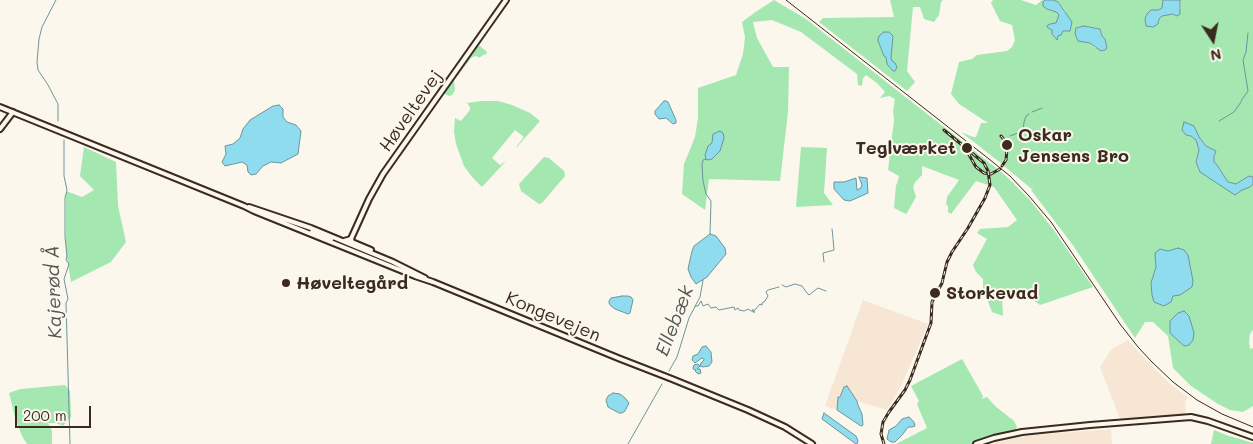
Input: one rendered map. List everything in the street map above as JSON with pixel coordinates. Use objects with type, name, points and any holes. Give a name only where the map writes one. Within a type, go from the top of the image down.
[{"type":"main road","name":"Høveltevej","points":[[350,242],[369,199],[383,174],[506,0]]},
{"type":"main road","name":"Kongevejen","points":[[0,107],[771,420],[793,431],[812,444]]},
{"type":"main road","points":[[0,129],[13,112]]},
{"type":"main road","name":"Kongevejen","points":[[244,206],[311,228],[337,239],[352,242],[376,252],[433,282]]},
{"type":"main road","points":[[292,227],[344,245],[350,242],[352,249],[358,253]]},
{"type":"main road","name":"Kongevejen","points":[[663,376],[680,385],[770,422],[792,433],[808,444]]},
{"type":"main road","points":[[976,444],[1022,432],[1085,425],[1184,418],[1206,422],[1253,438]]},
{"type":"shaded area","points":[[863,300],[928,324],[901,386],[887,410],[857,401],[849,390],[838,397],[837,410],[825,406]]},
{"type":"shaded area","points":[[1128,340],[1169,383],[1188,397],[1185,403],[1186,416],[1121,421],[1100,367],[1111,350]]},
{"type":"shaded area","points":[[1111,429],[1112,444],[988,444],[1024,436]]},
{"type":"green space","points":[[774,0],[806,19],[1005,175],[1030,200],[1053,229],[1093,287],[1040,305],[1030,298],[1020,299],[1012,294],[1002,297],[1003,316],[992,312],[983,288],[983,279],[976,272],[973,265],[987,239],[977,233],[980,229],[1008,227],[1017,220],[994,187],[976,181],[951,214],[948,212],[946,204],[947,197],[959,180],[922,166],[922,175],[913,187],[916,197],[907,213],[894,208],[896,185],[899,176],[888,170],[895,99],[889,96],[880,98],[885,92],[866,75],[863,78],[862,86],[858,85],[857,74],[801,32],[772,20],[753,22],[757,38],[773,67],[789,67],[788,112],[780,181],[709,179],[705,210],[682,194],[684,164],[695,137],[698,118],[698,88],[736,75],[743,54],[745,37],[742,22]]},
{"type":"green space","points":[[890,0],[943,0],[939,15],[934,22],[924,19],[920,7],[913,7],[907,71],[915,82],[907,91],[819,22],[823,18],[894,17]]},
{"type":"green space","points":[[993,0],[1021,0],[1036,5],[1045,0],[1043,2],[1047,9],[1059,15],[1056,23],[1050,24],[1057,38],[1066,12],[1054,0],[1163,0],[1162,8],[1158,10],[1158,24],[1162,16],[1173,14],[1177,16],[1181,8],[1180,0],[1253,0],[1253,177],[1249,176],[1236,184],[1228,182],[1214,162],[1216,151],[1206,146],[1194,126],[1186,135],[1196,140],[1199,150],[1196,162],[1200,172],[1228,190],[1245,189],[1253,184],[1253,330],[1250,334],[1249,342],[1250,349],[1253,348],[1253,406],[1243,412],[1230,410],[1191,386],[1173,368],[1168,336],[1153,322],[1145,322],[1135,338],[1072,244],[1031,190],[1033,190],[1004,166],[1011,138],[1005,146],[1004,162],[1002,164],[961,132],[976,137],[981,123],[988,123],[959,104],[951,94],[959,62],[972,59],[977,55],[1007,51],[1012,47],[1015,40],[1012,25],[1000,21],[991,3]],"holes":[[[1085,26],[1097,28],[1101,31],[1106,46],[1095,48],[1090,43],[1078,41]]]},
{"type":"green space","points":[[476,45],[487,52],[486,55],[479,58],[477,56],[472,57],[454,80],[455,90],[452,95],[445,94],[444,91]]},
{"type":"green space","points":[[498,101],[512,105],[530,113],[540,121],[517,147],[524,137],[515,130],[492,158],[500,165],[506,161],[482,187],[464,166],[454,132],[455,118],[461,121],[470,110],[467,103]]},
{"type":"green space","points":[[84,147],[116,162],[118,206],[126,242],[111,262],[71,282],[66,252],[66,191],[82,197],[94,190],[80,176]]},
{"type":"green space","points":[[801,147],[827,148],[824,193],[833,205],[796,207]]},
{"type":"green space","points":[[544,157],[549,158],[564,171],[565,176],[542,203],[539,204],[521,191],[519,184]]},
{"type":"green space","points":[[962,359],[983,396],[982,399],[987,397],[1014,421],[1016,429],[971,444],[896,444],[927,428],[917,404],[919,401],[911,386]]},
{"type":"green space","points":[[65,385],[70,391],[71,417],[63,426],[56,423],[48,423],[52,431],[52,444],[27,444],[15,417],[9,393],[20,389]]},
{"type":"green space","points":[[1214,430],[1253,443],[1253,444],[1211,444]]},
{"type":"water","points":[[1045,0],[1058,2],[1072,22],[1070,31],[1063,31],[1057,40],[1052,34],[1052,30],[1047,26],[1056,23],[1059,15],[1043,6]]},
{"type":"water","points":[[1163,0],[1180,0],[1180,14],[1177,16],[1173,14],[1162,16],[1158,24],[1153,27],[1146,26],[1145,19],[1147,14],[1151,10],[1162,8]]},
{"type":"water","points":[[1084,26],[1100,29],[1105,39],[1107,48],[1105,50],[1101,51],[1090,43],[1078,41],[1075,34],[1076,28]]},
{"type":"water","points":[[884,32],[889,32],[893,36],[891,58],[897,67],[895,71],[887,64],[886,57],[878,41],[879,36]]},
{"type":"water","points":[[664,101],[668,102],[676,123],[673,124],[666,118],[659,119],[655,114],[655,111]]},
{"type":"water","points":[[279,105],[283,109],[283,117],[287,122],[296,125],[301,131],[298,154],[281,163],[271,162],[263,166],[256,174],[251,175],[248,172],[247,165],[242,162],[225,166],[222,162],[226,154],[225,146],[233,144],[240,138],[243,129],[250,120],[273,106]]},
{"type":"water","points":[[1184,122],[1194,126],[1206,146],[1216,151],[1214,162],[1228,182],[1236,184],[1249,176],[1253,177],[1253,184],[1235,195],[1200,172],[1196,162],[1199,150],[1196,140],[1186,135],[1182,130]]},
{"type":"water","points":[[720,131],[723,133],[724,138],[720,151],[712,159],[708,160],[705,155],[708,146],[712,143],[713,134]]},
{"type":"water","points":[[859,177],[867,178],[868,193],[850,201],[844,200],[834,189],[834,182],[844,182],[856,178],[857,190],[862,185]]},
{"type":"water","points":[[710,234],[716,236],[725,248],[726,254],[707,277],[696,284],[688,269],[692,251],[694,246]]},
{"type":"water","points":[[1178,248],[1184,250],[1188,255],[1193,281],[1192,287],[1180,295],[1173,296],[1171,302],[1164,306],[1154,302],[1152,295],[1151,283],[1156,267],[1155,253],[1160,249],[1168,251]]},
{"type":"water","points":[[631,297],[633,300],[630,313],[628,314],[615,309],[609,303],[611,298]]},
{"type":"water","points":[[1184,311],[1189,316],[1194,333],[1193,340],[1189,345],[1184,346],[1170,333],[1170,321],[1178,313]]},
{"type":"water","points":[[706,346],[711,352],[712,362],[709,366],[700,366],[704,359],[702,358],[695,363],[692,360],[693,356],[698,354],[702,347]]},
{"type":"water","points":[[698,364],[700,366],[697,369],[700,369],[701,373],[698,374],[693,369],[694,365]]},
{"type":"water","points":[[847,386],[857,401],[862,414],[863,425],[861,426],[837,410],[838,397],[840,397],[844,387]]},
{"type":"water","points":[[613,393],[620,394],[629,403],[622,413],[608,407],[606,400]]},
{"type":"water","points":[[824,413],[856,436],[857,444],[822,419]]},
{"type":"water","points":[[909,417],[915,426],[908,427],[895,442],[887,439],[889,430],[902,419]]},
{"type":"waterway","name":"Kajerød Å","points":[[56,0],[42,27],[37,62],[38,70],[58,104],[58,121]]},
{"type":"waterway","points":[[1241,101],[1248,91],[1243,60],[1248,33]]},
{"type":"waterway","points":[[1219,121],[1234,112],[1241,102]]},
{"type":"waterway","points":[[1032,112],[1042,108]]},
{"type":"waterway","points":[[1010,136],[1023,131],[1026,116],[1029,114]]},
{"type":"waterway","name":"Kajerød Å","points":[[64,140],[64,176],[67,190],[65,198],[65,237],[66,260],[69,264],[64,279],[68,299],[66,303],[70,444]]},
{"type":"waterway","name":"Ellebæk","points":[[706,159],[703,160],[702,164],[706,194],[711,201],[710,234]]},
{"type":"waterway","points":[[832,229],[833,238]]},
{"type":"waterway","points":[[824,262],[823,253],[834,250],[833,239]]},
{"type":"waterway","name":"Ellebæk","points":[[669,371],[677,357],[689,318],[700,297],[703,280]]},
{"type":"waterway","points":[[782,285],[786,287],[795,284],[802,286],[809,295],[818,288],[826,291]]},
{"type":"waterway","points":[[695,306],[698,306],[701,301],[703,306],[708,304],[711,308],[716,307],[719,310],[734,307],[735,310],[738,308],[739,310],[744,311],[748,309],[755,312],[752,310],[755,310],[760,304],[762,305],[768,296],[766,292],[779,287]]},
{"type":"waterway","name":"Ellebæk","points":[[628,444],[662,384]]},
{"type":"tram line","points":[[786,0],[1010,176],[1051,222],[1120,324],[1152,362],[1173,382],[1197,400],[1222,414],[1253,427]]},
{"type":"railway","points":[[884,444],[881,434],[883,422],[910,380],[931,323],[932,302],[942,283],[947,262],[985,198],[990,185],[988,171],[984,163],[944,130]]},
{"type":"railway","points":[[1001,136],[1006,142],[1007,149],[1006,160],[1002,166]]},
{"type":"railway","points":[[968,153],[976,167],[984,173],[991,174],[1000,169]]},
{"type":"place","name":"Oskar Jensens Bro","points":[[1007,145]]},
{"type":"place","name":"Teglværket","points":[[967,148]]},
{"type":"place","name":"Høveltegård","points":[[286,283]]},
{"type":"place","name":"Storkevad","points":[[935,293]]}]
